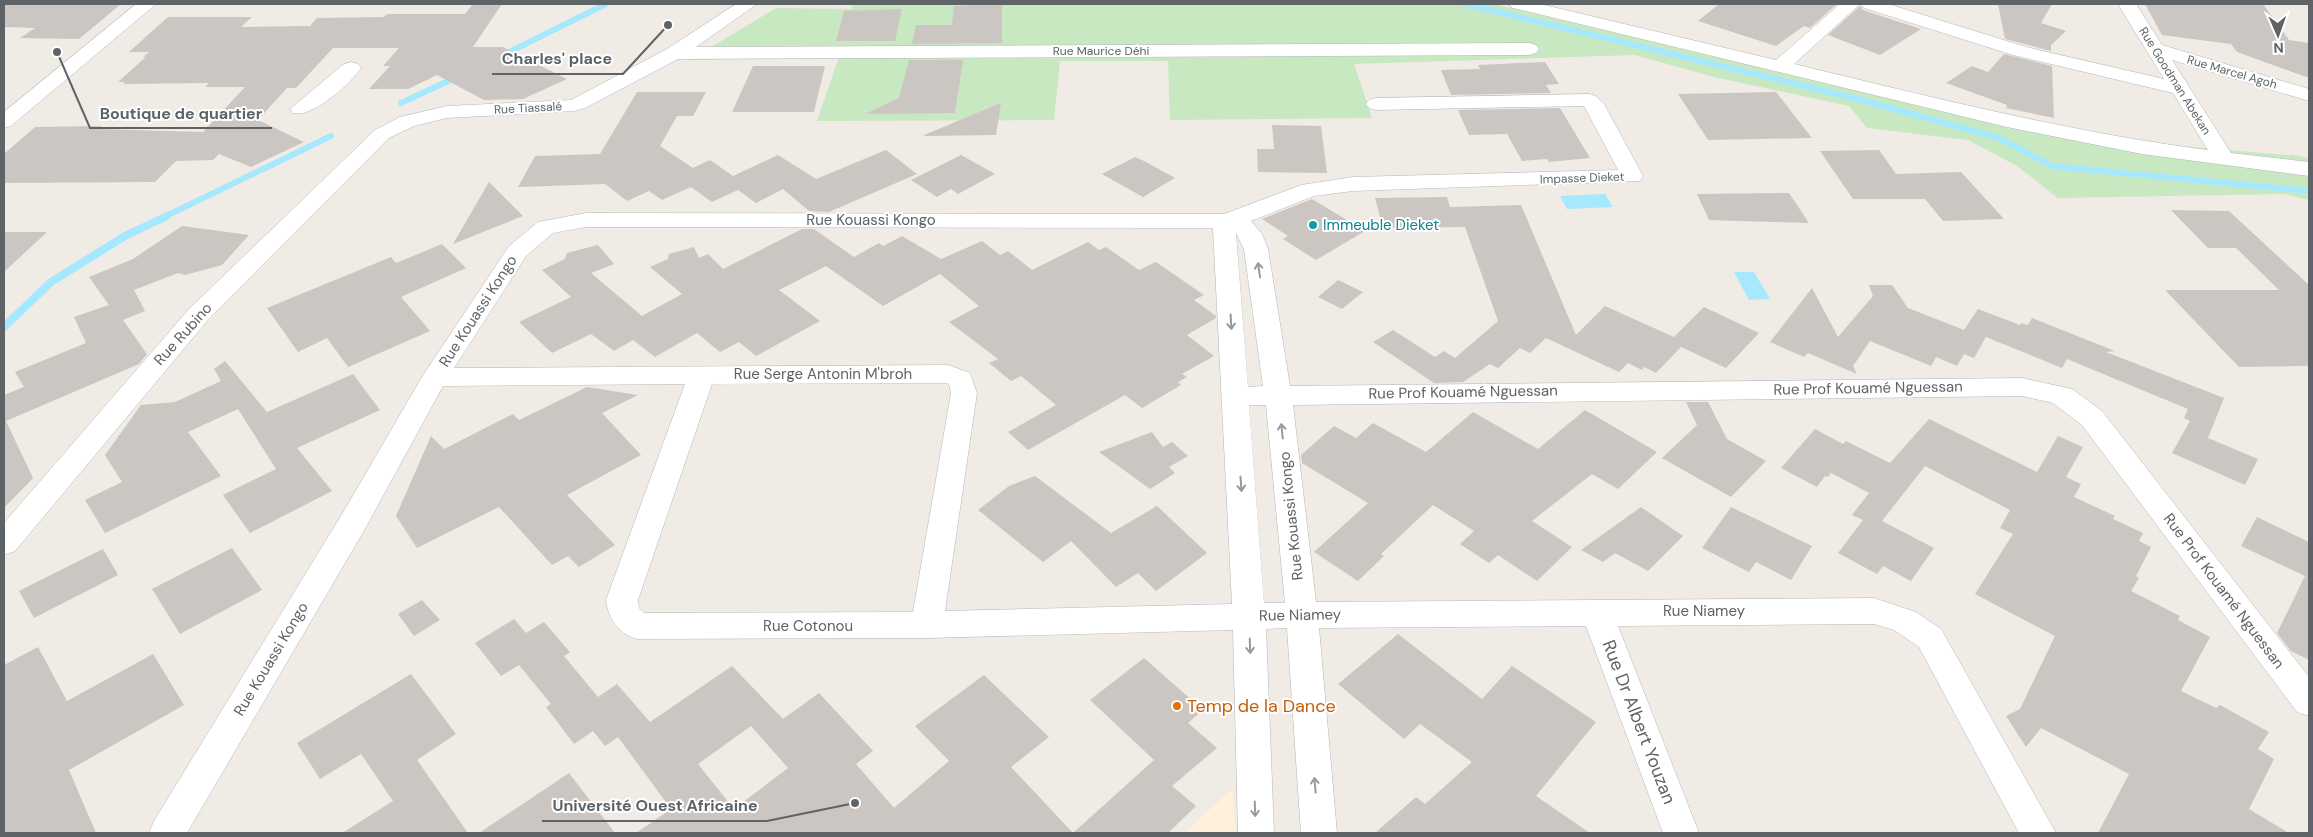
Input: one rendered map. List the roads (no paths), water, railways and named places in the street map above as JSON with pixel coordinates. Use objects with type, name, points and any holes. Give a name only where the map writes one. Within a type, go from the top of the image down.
[{"type":"street","points":[[4,122],[147,4]]},
{"type":"street","name":"Rue Tiassalé","points":[[377,139],[382,134],[407,121],[428,115],[447,112],[567,107],[578,104],[674,53],[748,4]]},
{"type":"street","points":[[1518,4],[2007,122],[2142,148],[2309,169]]},
{"type":"street","points":[[1779,67],[1851,4]]},
{"type":"street","points":[[1870,4],[2020,51],[2181,89]]},
{"type":"street","name":"Rue Goodman Abekan","points":[[2127,4],[2224,158]]},
{"type":"street","name":"Rue Marcel Agoh","points":[[2156,49],[2309,95]]},
{"type":"street","name":"Rue Maurice Déhi","points":[[674,53],[1529,50]]},
{"type":"street","points":[[300,109],[318,98],[351,68]]},
{"type":"street","name":"Impasse Dieket","points":[[1230,220],[1309,190],[1353,184],[1632,176],[1594,104],[1589,100],[1376,104]]},
{"type":"street","name":"Rue Rubino","points":[[4,543],[198,315],[377,139]]},
{"type":"street","name":"Rue Kouassi Kongo","points":[[167,833],[354,519],[435,377],[517,251],[546,227],[586,220],[1230,220],[1250,234],[1256,250],[1278,394],[1302,615],[1319,833]]},
{"type":"street","points":[[1230,220],[1235,396],[1249,616],[1256,833]]},
{"type":"street","name":"Rue Serge Antonin M'broh","points":[[435,377],[948,374],[961,379],[964,392],[927,626]]},
{"type":"street","name":"Rue Cotonou","points":[[702,375],[622,600],[624,614],[637,626],[927,626],[1249,616]]},
{"type":"street","name":"Rue Prof Kouamé Nguessan","points":[[1235,396],[1278,394],[2022,387],[2062,396],[2092,418],[2309,702]]},
{"type":"street","name":"Rue Niamey","points":[[1249,616],[1874,611],[1905,621],[1930,638],[2038,833]]},
{"type":"street","name":"Rue Dr Albert Youzan","points":[[1597,612],[1681,833]]},
{"type":"water","points":[[1605,194],[1613,207],[1567,209],[1560,196]]},
{"type":"water","points":[[1734,272],[1754,272],[1770,299],[1749,300]]},
{"type":"waterway","points":[[501,56],[606,4]]},
{"type":"waterway","points":[[1465,4],[1858,99],[1999,138],[2052,166],[2309,191]]},
{"type":"waterway","points":[[401,103],[457,77]]},
{"type":"waterway","points":[[164,217],[331,136]]},
{"type":"waterway","points":[[4,327],[51,282],[125,236],[167,216]]},
{"type":"place","name":"Charles' place","points":[[668,25]]},
{"type":"place","name":"Boutique de quartier","points":[[57,52]]},
{"type":"place","name":"Immeuble Dieket","points":[[1313,225]]},
{"type":"place","name":"Temp de la Dance","points":[[1177,706]]},
{"type":"place","name":"Université Ouest Africaine","points":[[855,803]]}]
